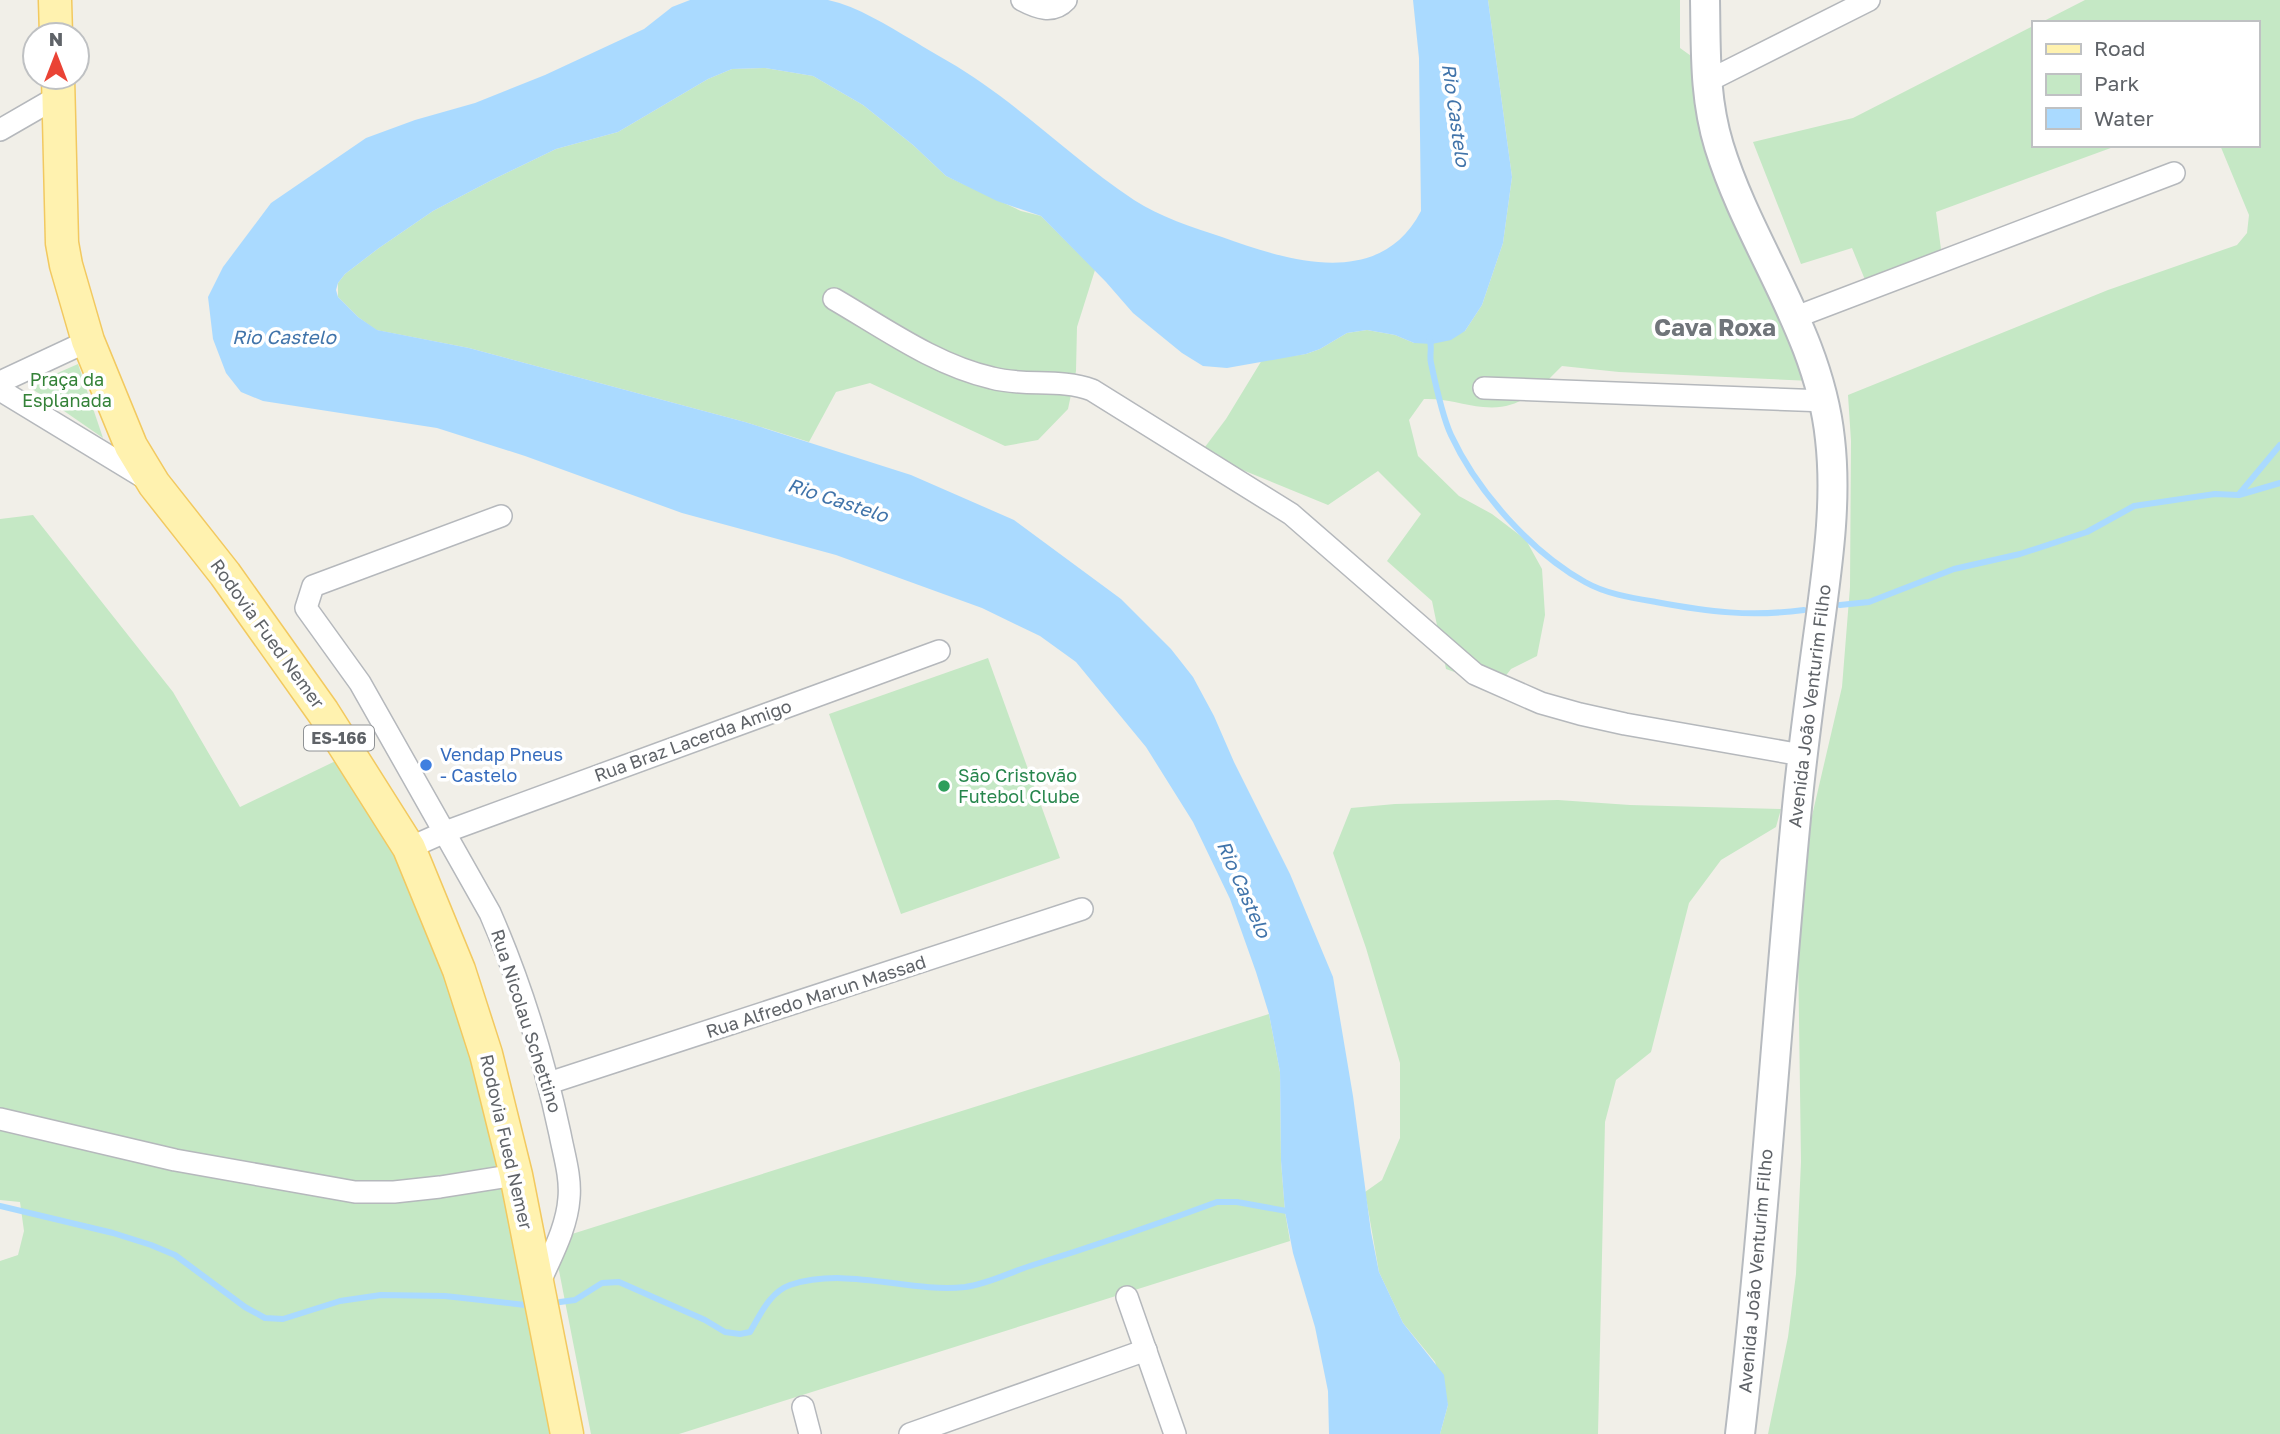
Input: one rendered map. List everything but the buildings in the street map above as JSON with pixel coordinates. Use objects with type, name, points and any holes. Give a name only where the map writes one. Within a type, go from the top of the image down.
[{"type":"main road","points":[[55,0],[56,21]]},
{"type":"main road","name":"Rodovia Fued Nemer","points":[[58,91],[59,189],[66,265],[88,341],[125,434],[154,484],[225,574],[323,712],[409,848],[474,1010],[516,1175],[568,1434]]},
{"type":"street","points":[[1022,0],[1050,9],[1064,2]]},
{"type":"street","name":"Avenida João Venturim Filho","points":[[1705,0],[1706,82],[1716,134],[1730,176],[1796,317],[1826,401],[1831,455],[1829,548],[1802,755],[1753,1324],[1740,1434]]},
{"type":"street","points":[[1706,82],[1869,0]]},
{"type":"street","points":[[0,130],[51,91]]},
{"type":"street","points":[[1796,317],[2174,173]]},
{"type":"street","points":[[834,299],[925,351],[975,374],[996,380],[1077,384],[1092,390],[1291,514],[1475,674],[1541,703],[1580,714],[1802,755]]},
{"type":"street","points":[[0,382],[88,341]]},
{"type":"street","points":[[1484,388],[1826,401]]},
{"type":"street","points":[[0,390],[154,484]]},
{"type":"street","name":"Rua Nicolau Schettino","points":[[501,516],[313,586],[306,608],[360,683],[491,913],[503,942],[549,1083],[570,1196],[566,1221],[539,1284]]},
{"type":"street","name":"Rua Braz Lacerda Amigo","points":[[409,848],[445,832],[939,651]]},
{"type":"street","name":"Rua Alfredo Marun Massad","points":[[549,1083],[1082,909]]},
{"type":"street","points":[[0,1119],[175,1160],[355,1192],[394,1192],[516,1175]]},
{"type":"street","points":[[1127,1297],[1175,1434]]},
{"type":"street","points":[[910,1434],[1146,1350]]},
{"type":"street","points":[[803,1407],[810,1434]]},
{"type":"green space","points":[[1488,0],[1680,0],[1680,48],[1705,66],[1812,381],[1619,372],[1562,366],[1536,391],[1508,406],[1483,407],[1424,399],[1409,420],[1418,456],[1459,496],[1492,514],[1526,540],[1542,569],[1545,615],[1537,656],[1511,669],[1497,687],[1446,669],[1432,601],[1387,561],[1421,514],[1378,471],[1328,505],[1240,469],[1205,447],[1226,419],[1262,360],[1306,354],[1347,333],[1367,330],[1395,335],[1414,343],[1465,331],[1482,305],[1503,243],[1512,177]]},
{"type":"green space","points":[[2085,0],[2280,0],[2280,1434],[1768,1434],[1788,1337],[1796,1274],[1801,1162],[1798,947],[1808,833],[1842,687],[1850,587],[1851,441],[1848,395],[2108,290],[2237,245],[2247,233],[2249,215],[2221,147],[2259,147],[2259,21],[2044,21]]},
{"type":"green space","points":[[2032,27],[2032,147],[2114,147],[1936,212],[1943,264],[1870,292],[1852,248],[1801,264],[1753,142],[1853,118]]},
{"type":"green space","points":[[765,68],[813,76],[863,105],[913,145],[946,176],[1021,211],[1041,216],[1095,270],[1077,327],[1076,371],[1068,409],[1038,440],[1005,446],[870,383],[836,392],[809,442],[745,422],[469,348],[376,330],[338,297],[338,283],[345,274],[433,211],[556,149],[618,132],[708,79],[732,69]]},
{"type":"green space","name":"Praça da Esplanada","points":[[78,364],[103,438],[28,386]]},
{"type":"green space","points":[[33,515],[173,692],[240,807],[348,755],[450,951],[561,1434],[0,1434],[0,1261],[18,1255],[24,1231],[20,1202],[0,1200],[0,519]]},
{"type":"green space","name":"São Cristovão Futebol Clube","points":[[988,658],[1060,858],[901,914],[829,714]]},
{"type":"green space","points":[[1558,800],[1781,809],[1776,827],[1721,860],[1689,903],[1651,1052],[1616,1080],[1605,1122],[1598,1434],[1440,1434],[1448,1405],[1435,1362],[1403,1323],[1379,1272],[1365,1192],[1382,1180],[1400,1138],[1400,1063],[1366,948],[1333,853],[1351,808],[1395,804]]},
{"type":"green space","points":[[1269,1014],[1280,1072],[1281,1161],[1290,1241],[679,1434],[591,1434],[553,1240]]},
{"type":"water","name":"Rio Castelo","points":[[690,0],[828,0],[851,7],[974,77],[1095,172],[1154,212],[1275,254],[1331,263],[1357,260],[1382,252],[1403,236],[1421,211],[1419,58],[1413,0],[1488,0],[1512,177],[1503,243],[1482,305],[1465,331],[1451,340],[1432,344],[1414,343],[1395,335],[1367,330],[1347,333],[1306,354],[1227,368],[1203,366],[1182,353],[1133,313],[1041,216],[997,201],[946,176],[913,145],[863,105],[813,76],[765,68],[732,69],[708,79],[618,132],[556,149],[492,180],[433,211],[379,248],[345,274],[336,290],[338,297],[358,317],[377,330],[469,348],[745,422],[911,475],[1014,520],[1121,599],[1171,649],[1193,677],[1214,716],[1290,874],[1333,977],[1379,1272],[1403,1323],[1444,1375],[1448,1405],[1440,1434],[1329,1434],[1328,1391],[1315,1327],[1293,1253],[1285,1212],[1281,1161],[1280,1072],[1269,1014],[1256,972],[1230,899],[1193,822],[1146,747],[1076,662],[1040,636],[982,608],[836,555],[682,513],[525,456],[437,428],[263,401],[241,392],[226,373],[213,339],[208,297],[223,267],[271,203],[366,138],[415,120],[475,103],[545,75],[644,29],[672,7]]},
{"type":"waterway","points":[[1429,337],[1431,363],[1442,410],[1462,456],[1507,518],[1565,569],[1610,593],[1675,606],[1747,613],[1804,610]]},
{"type":"waterway","points":[[2240,493],[2280,445]]},
{"type":"waterway","points":[[1840,605],[1869,602],[1954,569],[2020,554],[2087,532],[2134,506],[2215,494],[2239,495],[2280,483]]},
{"type":"waterway","points":[[560,1302],[575,1300],[602,1283],[619,1282],[705,1320],[725,1332],[740,1334],[750,1332],[766,1305],[783,1288],[812,1280],[856,1279],[943,1288],[973,1286],[1217,1202],[1237,1202],[1292,1212]]},
{"type":"waterway","points":[[0,1206],[113,1233],[175,1255],[245,1307],[265,1318],[283,1319],[340,1301],[381,1295],[445,1296],[525,1305]]},
{"type":"place","name":"Vendap Pneus - Castelo","points":[[426,765]]},
{"type":"place","name":"São Cristovão Futebol Clube","points":[[944,786]]},
{"type":"district","name":"Cava Roxa","points":[[1715,328]]}]
